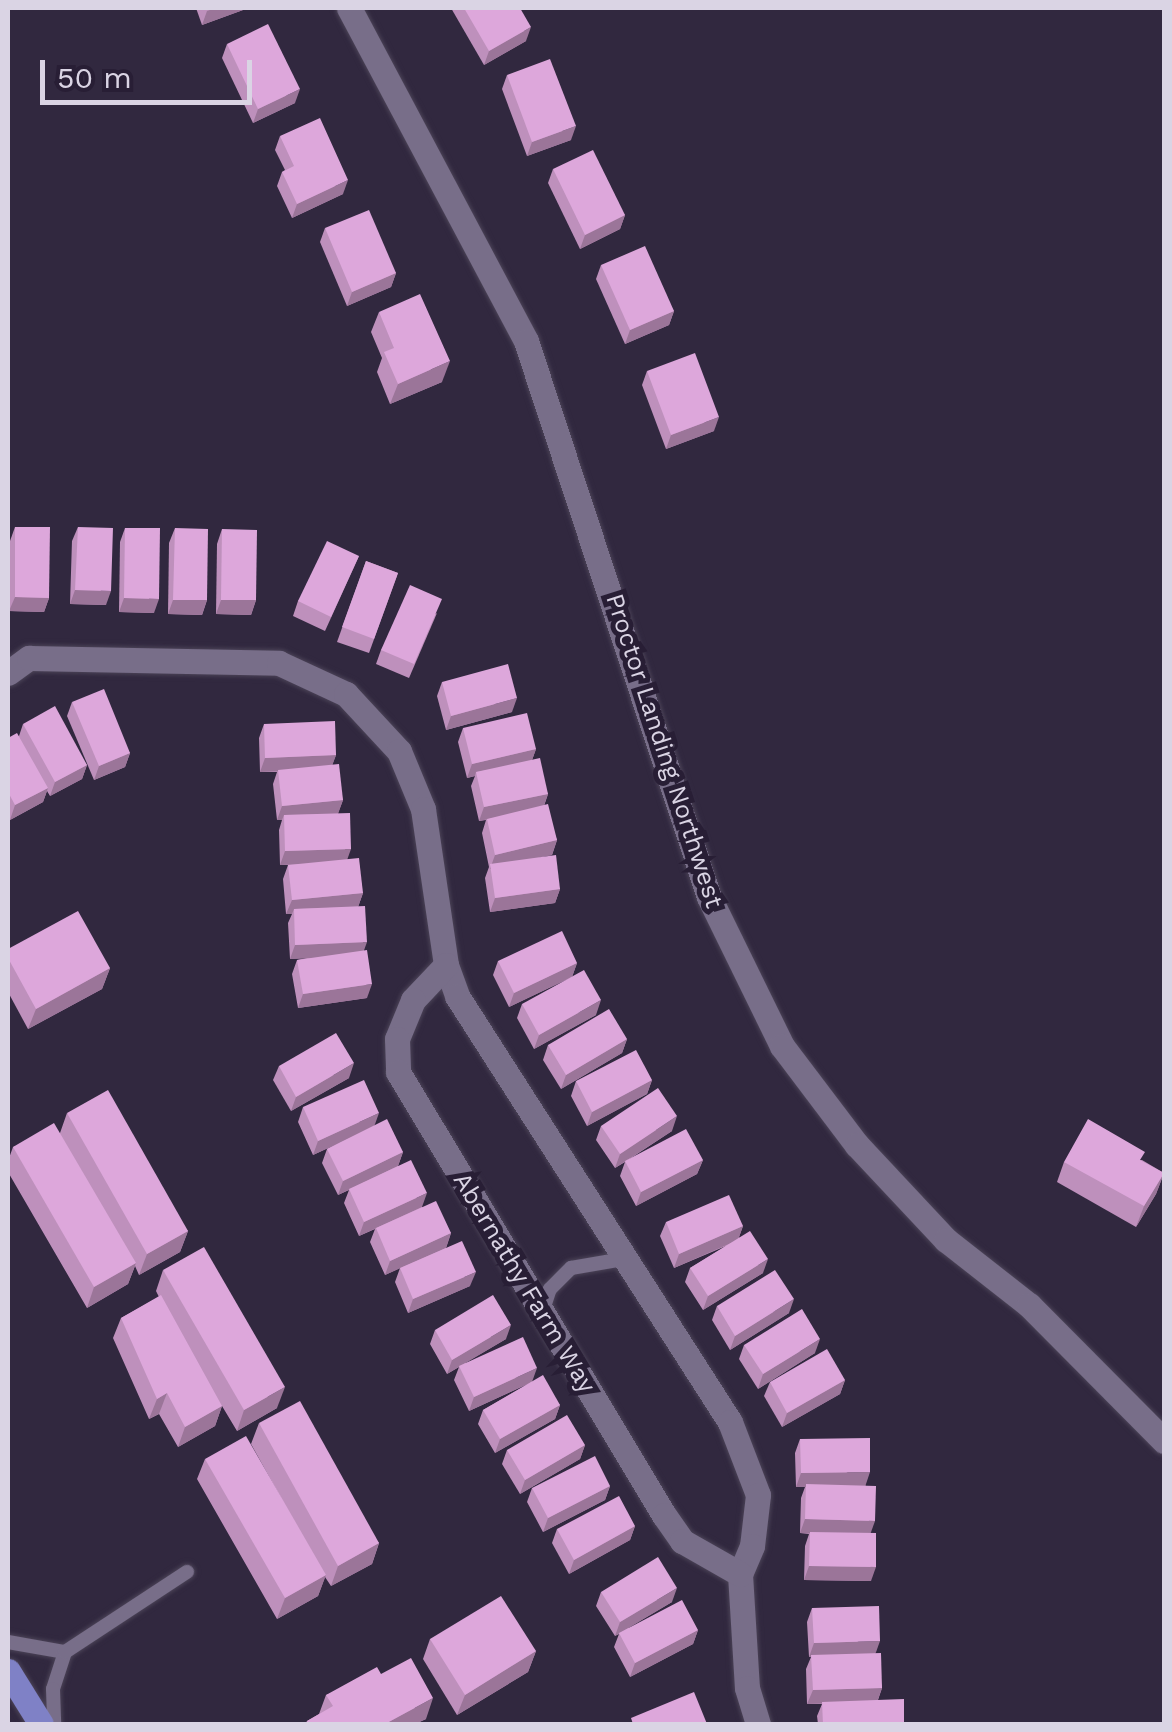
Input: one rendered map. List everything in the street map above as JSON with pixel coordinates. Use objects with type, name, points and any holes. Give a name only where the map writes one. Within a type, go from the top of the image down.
[{"type":"main road","points":[[8,1670],[42,1724]]},
{"type":"street","name":"Proctor Landing Northwest","points":[[350,8],[526,341],[709,897],[782,1046],[857,1145],[946,1240],[1029,1305],[1164,1441]]},
{"type":"street","points":[[8,673],[18,657],[237,658],[279,663],[346,694],[378,724],[414,779],[434,859],[446,965],[457,996],[730,1422],[758,1494],[752,1546],[740,1574],[742,1650],[758,1724]]},
{"type":"street","name":"Abernathy Farm Way","points":[[446,965],[412,1000],[397,1039],[398,1072],[682,1540],[740,1574]]},
{"type":"lane","points":[[542,1313],[550,1289],[571,1268],[622,1259]]},
{"type":"lane","points":[[54,1724],[53,1689],[64,1652],[187,1572]]},
{"type":"lane","points":[[8,1642],[64,1652]]},
{"type":"building","points":[[464,8],[520,8],[531,27],[489,51]]},
{"type":"building","points":[[268,24],[300,89],[258,109],[227,44]]},
{"type":"building","points":[[550,59],[576,126],[532,142],[507,75]]},
{"type":"building","points":[[320,118],[348,180],[297,204],[282,172],[294,166],[280,136]]},
{"type":"building","points":[[593,150],[625,215],[585,235],[553,169]]},
{"type":"building","points":[[369,210],[396,273],[352,292],[325,228]]},
{"type":"building","points":[[645,246],[674,311],[630,330],[601,265]]},
{"type":"building","points":[[420,294],[450,361],[398,384],[384,352],[394,348],[379,312]]},
{"type":"building","points":[[695,353],[719,417],[671,435],[647,371]]},
{"type":"building","points":[[15,527],[50,527],[49,598],[15,597]]},
{"type":"building","points":[[78,527],[113,528],[111,591],[75,590]]},
{"type":"building","points":[[125,528],[160,528],[159,599],[124,598]]},
{"type":"building","points":[[175,528],[208,529],[207,600],[173,600]]},
{"type":"building","points":[[222,529],[257,530],[256,600],[221,600]]},
{"type":"building","points":[[327,541],[359,556],[331,617],[298,601]]},
{"type":"building","points":[[366,561],[398,573],[374,639],[342,627]]},
{"type":"building","points":[[410,585],[442,599],[414,664],[381,650]]},
{"type":"building","points":[[508,664],[517,698],[451,716],[442,682]]},
{"type":"building","points":[[104,689],[130,753],[99,766],[72,702]]},
{"type":"building","points":[[55,706],[87,765],[55,782],[23,724]]},
{"type":"building","points":[[527,713],[536,749],[472,764],[463,728]]},
{"type":"building","points":[[335,721],[336,755],[265,758],[264,724]]},
{"type":"building","points":[[17,733],[48,788],[15,805],[8,792],[8,738]]},
{"type":"building","points":[[540,758],[548,794],[484,807],[476,772]]},
{"type":"building","points":[[339,764],[343,800],[282,806],[278,770]]},
{"type":"building","points":[[548,804],[557,840],[495,855],[487,819]]},
{"type":"building","points":[[350,813],[351,849],[285,851],[284,815]]},
{"type":"building","points":[[556,855],[560,889],[495,898],[490,864]]},
{"type":"building","points":[[359,858],[363,893],[292,900],[288,865]]},
{"type":"building","points":[[365,906],[367,942],[295,945],[294,909]]},
{"type":"building","points":[[78,911],[110,968],[36,1009],[8,958],[8,949]]},
{"type":"building","points":[[562,931],[577,963],[514,993],[498,961]]},
{"type":"building","points":[[367,950],[372,984],[303,994],[297,960]]},
{"type":"building","points":[[584,970],[601,1000],[539,1035],[522,1004]]},
{"type":"building","points":[[609,1009],[627,1039],[566,1075],[548,1045]]},
{"type":"building","points":[[336,1033],[354,1063],[296,1097],[279,1066]]},
{"type":"building","points":[[636,1050],[652,1080],[592,1112],[576,1081]]},
{"type":"building","points":[[364,1080],[379,1113],[318,1141],[303,1107]]},
{"type":"building","points":[[658,1088],[677,1116],[620,1154],[601,1126]]},
{"type":"building","points":[[108,1090],[188,1231],[147,1254],[67,1113]]},
{"type":"building","points":[[387,1119],[403,1152],[343,1181],[327,1149]]},
{"type":"building","points":[[1088,1119],[1145,1152],[1140,1160],[1164,1173],[1144,1206],[1064,1162]]},
{"type":"building","points":[[54,1123],[136,1263],[94,1287],[13,1147]]},
{"type":"building","points":[[686,1129],[703,1160],[641,1192],[625,1161]]},
{"type":"building","points":[[411,1160],[427,1193],[364,1222],[349,1189]]},
{"type":"building","points":[[729,1195],[743,1226],[679,1254],[666,1222]]},
{"type":"building","points":[[436,1201],[451,1233],[390,1261],[376,1228]]},
{"type":"building","points":[[750,1231],[768,1259],[708,1296],[690,1268]]},
{"type":"building","points":[[462,1241],[476,1272],[413,1299],[400,1268]]},
{"type":"building","points":[[204,1247],[285,1387],[244,1410],[163,1270]]},
{"type":"building","points":[[775,1270],[794,1299],[735,1336],[717,1306]]},
{"type":"building","points":[[161,1295],[222,1406],[185,1427],[167,1393],[157,1399],[121,1318]]},
{"type":"building","points":[[493,1295],[511,1325],[452,1360],[435,1330]]},
{"type":"building","points":[[802,1309],[820,1339],[763,1374],[744,1345]]},
{"type":"building","points":[[523,1337],[537,1368],[474,1397],[459,1366]]},
{"type":"building","points":[[827,1349],[845,1380],[787,1413],[770,1382]]},
{"type":"building","points":[[543,1375],[560,1405],[500,1439],[483,1410]]},
{"type":"building","points":[[300,1401],[379,1543],[338,1566],[259,1423]]},
{"type":"building","points":[[567,1415],[585,1445],[525,1480],[507,1450]]},
{"type":"building","points":[[246,1436],[326,1575],[285,1598],[205,1459]]},
{"type":"building","points":[[870,1438],[870,1472],[801,1473],[800,1439]]},
{"type":"building","points":[[595,1456],[610,1486],[548,1518],[532,1488]]},
{"type":"building","points":[[806,1484],[876,1486],[875,1521],[805,1519]]},
{"type":"building","points":[[619,1496],[635,1526],[574,1560],[557,1529]]},
{"type":"building","points":[[810,1532],[876,1533],[876,1567],[809,1566]]},
{"type":"building","points":[[658,1557],[677,1588],[620,1622],[601,1592]]},
{"type":"building","points":[[501,1596],[536,1651],[465,1695],[430,1639]]},
{"type":"building","points":[[682,1600],[698,1630],[635,1663],[619,1633]]},
{"type":"building","points":[[879,1606],[880,1641],[814,1643],[812,1608]]},
{"type":"building","points":[[881,1653],[882,1688],[813,1690],[811,1655]]},
{"type":"building","points":[[411,1658],[433,1698],[385,1724],[308,1724],[307,1721],[333,1706],[326,1695],[377,1667],[381,1674]]},
{"type":"building","points":[[694,1692],[707,1724],[633,1724],[631,1718]]},
{"type":"building","points":[[904,1699],[904,1724],[823,1724],[822,1702]]}]
